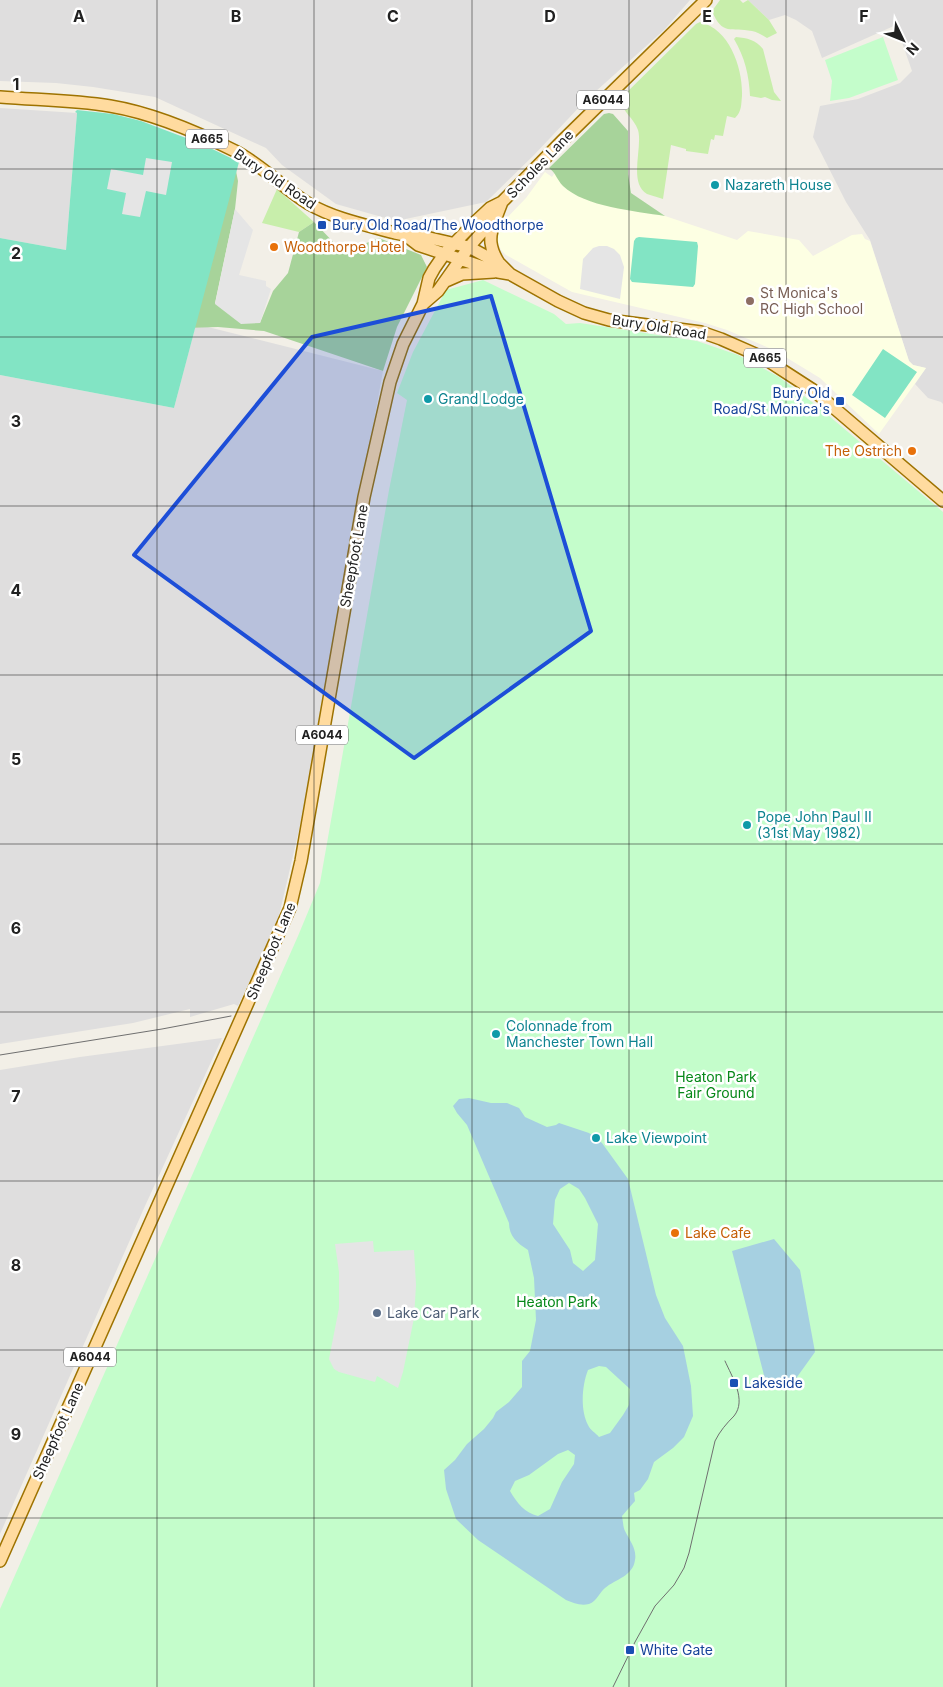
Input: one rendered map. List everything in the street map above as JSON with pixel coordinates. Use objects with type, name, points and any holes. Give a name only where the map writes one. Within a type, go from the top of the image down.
[{"type":"main road","name":"Scholes Lane","points":[[454,243],[490,208],[502,202],[706,0]]},
{"type":"main road","name":"Bury Old Road","points":[[0,97],[88,102],[128,109],[151,116],[237,152],[257,165],[292,193],[322,210],[405,236],[418,245],[499,268]]},
{"type":"main road","name":"Scholes Lane","points":[[469,248],[497,215],[502,202]]},
{"type":"main road","points":[[445,282],[462,274],[499,268],[490,241],[497,215]]},
{"type":"main road","name":"Bury Old Road","points":[[405,236],[422,236],[469,248],[499,268],[558,301],[584,313],[609,320],[701,332],[721,338],[762,357],[782,368],[813,390],[943,501]]},
{"type":"main road","name":"Sheepfoot Lane","points":[[423,304],[445,282],[453,256],[454,243]]},
{"type":"main road","name":"Sheepfoot Lane","points":[[0,1561],[290,908],[301,861],[364,497],[385,404],[403,344],[423,304],[427,291],[453,256],[469,248]]},
{"type":"highlighted area","points":[[491,296],[591,631],[414,758],[134,555],[312,337]]},
{"type":"shaded area","points":[[0,0],[690,0],[665,29],[585,101],[486,202],[396,221],[336,204],[282,165],[266,148],[155,97],[56,83],[0,81]]},
{"type":"shaded area","points":[[748,0],[943,0],[943,404],[928,398],[915,384],[926,368],[913,365],[909,361],[870,240],[846,202],[813,137],[820,106],[858,99],[900,83],[912,71],[896,25],[822,58],[812,31],[785,15],[769,20]]},
{"type":"shaded area","points":[[0,108],[77,113],[66,250],[0,238]]},
{"type":"shaded area","points":[[146,158],[172,162],[166,195],[146,191],[140,217],[122,214],[126,193],[107,189],[111,169],[143,175]]},
{"type":"shaded area","name":"St Monica's RC High School","points":[[556,171],[665,216],[737,240],[748,231],[799,240],[813,256],[852,235],[862,234],[865,239],[870,241],[909,361],[913,365],[926,368],[879,434],[820,378],[774,350],[705,323],[572,292],[506,255],[501,250],[497,241],[500,225],[526,198],[545,172],[552,177]]},
{"type":"shaded area","points":[[235,209],[253,230],[239,275],[266,281],[266,286],[271,289],[260,323],[241,324],[215,304]]},
{"type":"shaded area","points":[[607,246],[614,249],[620,255],[624,267],[620,299],[580,289],[583,259],[593,248]]},
{"type":"shaded area","points":[[196,324],[383,371],[303,813],[278,920],[238,1006],[234,1004],[190,1017],[190,1009],[133,1023],[0,1044],[0,375],[174,408]]},
{"type":"shaded area","points":[[222,1038],[145,1206],[0,1534],[0,1070]]},
{"type":"shaded area","name":"Lake Car Park","points":[[373,1241],[374,1252],[414,1250],[416,1285],[414,1318],[398,1388],[377,1376],[375,1382],[339,1372],[334,1369],[329,1359],[339,1308],[339,1272],[335,1244]]},
{"type":"green space","points":[[720,0],[740,0],[743,3],[748,0],[769,20],[777,33],[767,38],[752,31],[724,27],[716,19],[712,11]]},
{"type":"green space","points":[[700,22],[710,26],[719,33],[727,41],[733,52],[742,85],[741,108],[735,118],[727,116],[723,136],[715,135],[714,140],[711,139],[708,154],[686,151],[686,149],[671,145],[663,199],[647,194],[641,189],[637,173],[638,130],[623,108],[620,99]]},
{"type":"green space","points":[[736,37],[751,40],[763,49],[774,92],[781,101],[750,96],[746,67],[734,39]]},
{"type":"green space","points":[[883,37],[898,80],[849,98],[830,101],[832,81],[825,60]]},
{"type":"green space","points":[[77,110],[113,114],[141,121],[202,144],[239,162],[174,408],[0,375],[0,238],[66,250],[77,113],[75,112]]},
{"type":"green space","points":[[604,114],[613,114],[628,131],[628,174],[631,193],[665,216],[625,210],[584,199],[563,186],[549,168]]},
{"type":"green space","points":[[235,166],[238,181],[235,209],[215,303],[260,323],[273,291],[288,273],[299,232],[314,222],[339,248],[359,246],[379,238],[421,255],[427,267],[397,327],[383,371],[264,331],[218,327],[185,328]]},
{"type":"green space","points":[[277,189],[314,222],[299,232],[262,223]]},
{"type":"green space","points":[[639,237],[697,242],[695,284],[693,287],[632,282],[630,279],[634,241]]},
{"type":"green space","name":"Heaton Park","points":[[483,280],[554,314],[566,324],[580,323],[697,341],[738,355],[779,377],[816,405],[943,512],[943,1687],[0,1687],[0,1609],[320,883],[389,490],[407,400],[397,393],[413,352],[446,290]]},
{"type":"green space","points":[[883,349],[917,372],[885,418],[852,395]]},
{"type":"water","points":[[469,1098],[491,1103],[507,1103],[519,1108],[525,1117],[547,1127],[559,1123],[589,1133],[602,1143],[628,1179],[656,1295],[665,1318],[683,1346],[691,1386],[693,1416],[684,1437],[654,1462],[648,1479],[640,1490],[634,1493],[635,1501],[622,1516],[624,1529],[635,1552],[634,1565],[628,1574],[605,1588],[594,1601],[586,1605],[566,1600],[478,1540],[456,1519],[446,1489],[444,1470],[455,1460],[467,1444],[484,1429],[496,1412],[509,1402],[522,1387],[522,1361],[530,1351],[536,1320],[534,1278],[528,1250],[517,1242],[510,1232],[509,1223],[467,1125],[453,1106],[459,1099]],"holes":[[[569,1183],[579,1189],[598,1224],[595,1260],[583,1271],[573,1263],[570,1250],[553,1224],[555,1200],[560,1189]],[[599,1366],[606,1367],[630,1389],[629,1405],[623,1415],[610,1433],[599,1437],[589,1427],[585,1419],[583,1390],[588,1370]],[[568,1450],[575,1455],[574,1464],[562,1482],[550,1509],[538,1516],[533,1515],[522,1507],[510,1491],[515,1481],[529,1475],[558,1454]]]},
{"type":"water","points":[[774,1239],[800,1270],[815,1352],[792,1384],[766,1383],[732,1251]]},
{"type":"tram line","points":[[0,1055],[231,1016]]},
{"type":"tram line","points":[[613,1687],[655,1606],[674,1585],[684,1568],[715,1441],[738,1410],[739,1396],[737,1388],[725,1361]]},
{"type":"place","name":"Nazareth House","points":[[715,185]]},
{"type":"place","name":"Bury Old Road/The Woodthorpe","points":[[322,225]]},
{"type":"place","name":"Woodthorpe Hotel","points":[[274,247]]},
{"type":"place","name":"St Monica's RC High School","points":[[750,301]]},
{"type":"place","name":"Grand Lodge","points":[[428,399]]},
{"type":"place","name":"Bury Old Road/St Monica's","points":[[840,401]]},
{"type":"place","name":"The Ostrich","points":[[912,451]]},
{"type":"place","name":"Pope John Paul II (31st May 1982)","points":[[747,825]]},
{"type":"place","name":"Colonnade from Manchester Town Hall","points":[[496,1034]]},
{"type":"place","name":"Lake Viewpoint","points":[[596,1138]]},
{"type":"place","name":"Lake Cafe","points":[[675,1233]]},
{"type":"place","name":"Lake Car Park","points":[[377,1313]]},
{"type":"place","name":"Lakeside","points":[[734,1383]]},
{"type":"place","name":"White Gate","points":[[630,1650]]},
{"type":"park label","name":"Heaton Park Fair Ground","points":[[716,1086]]}]
